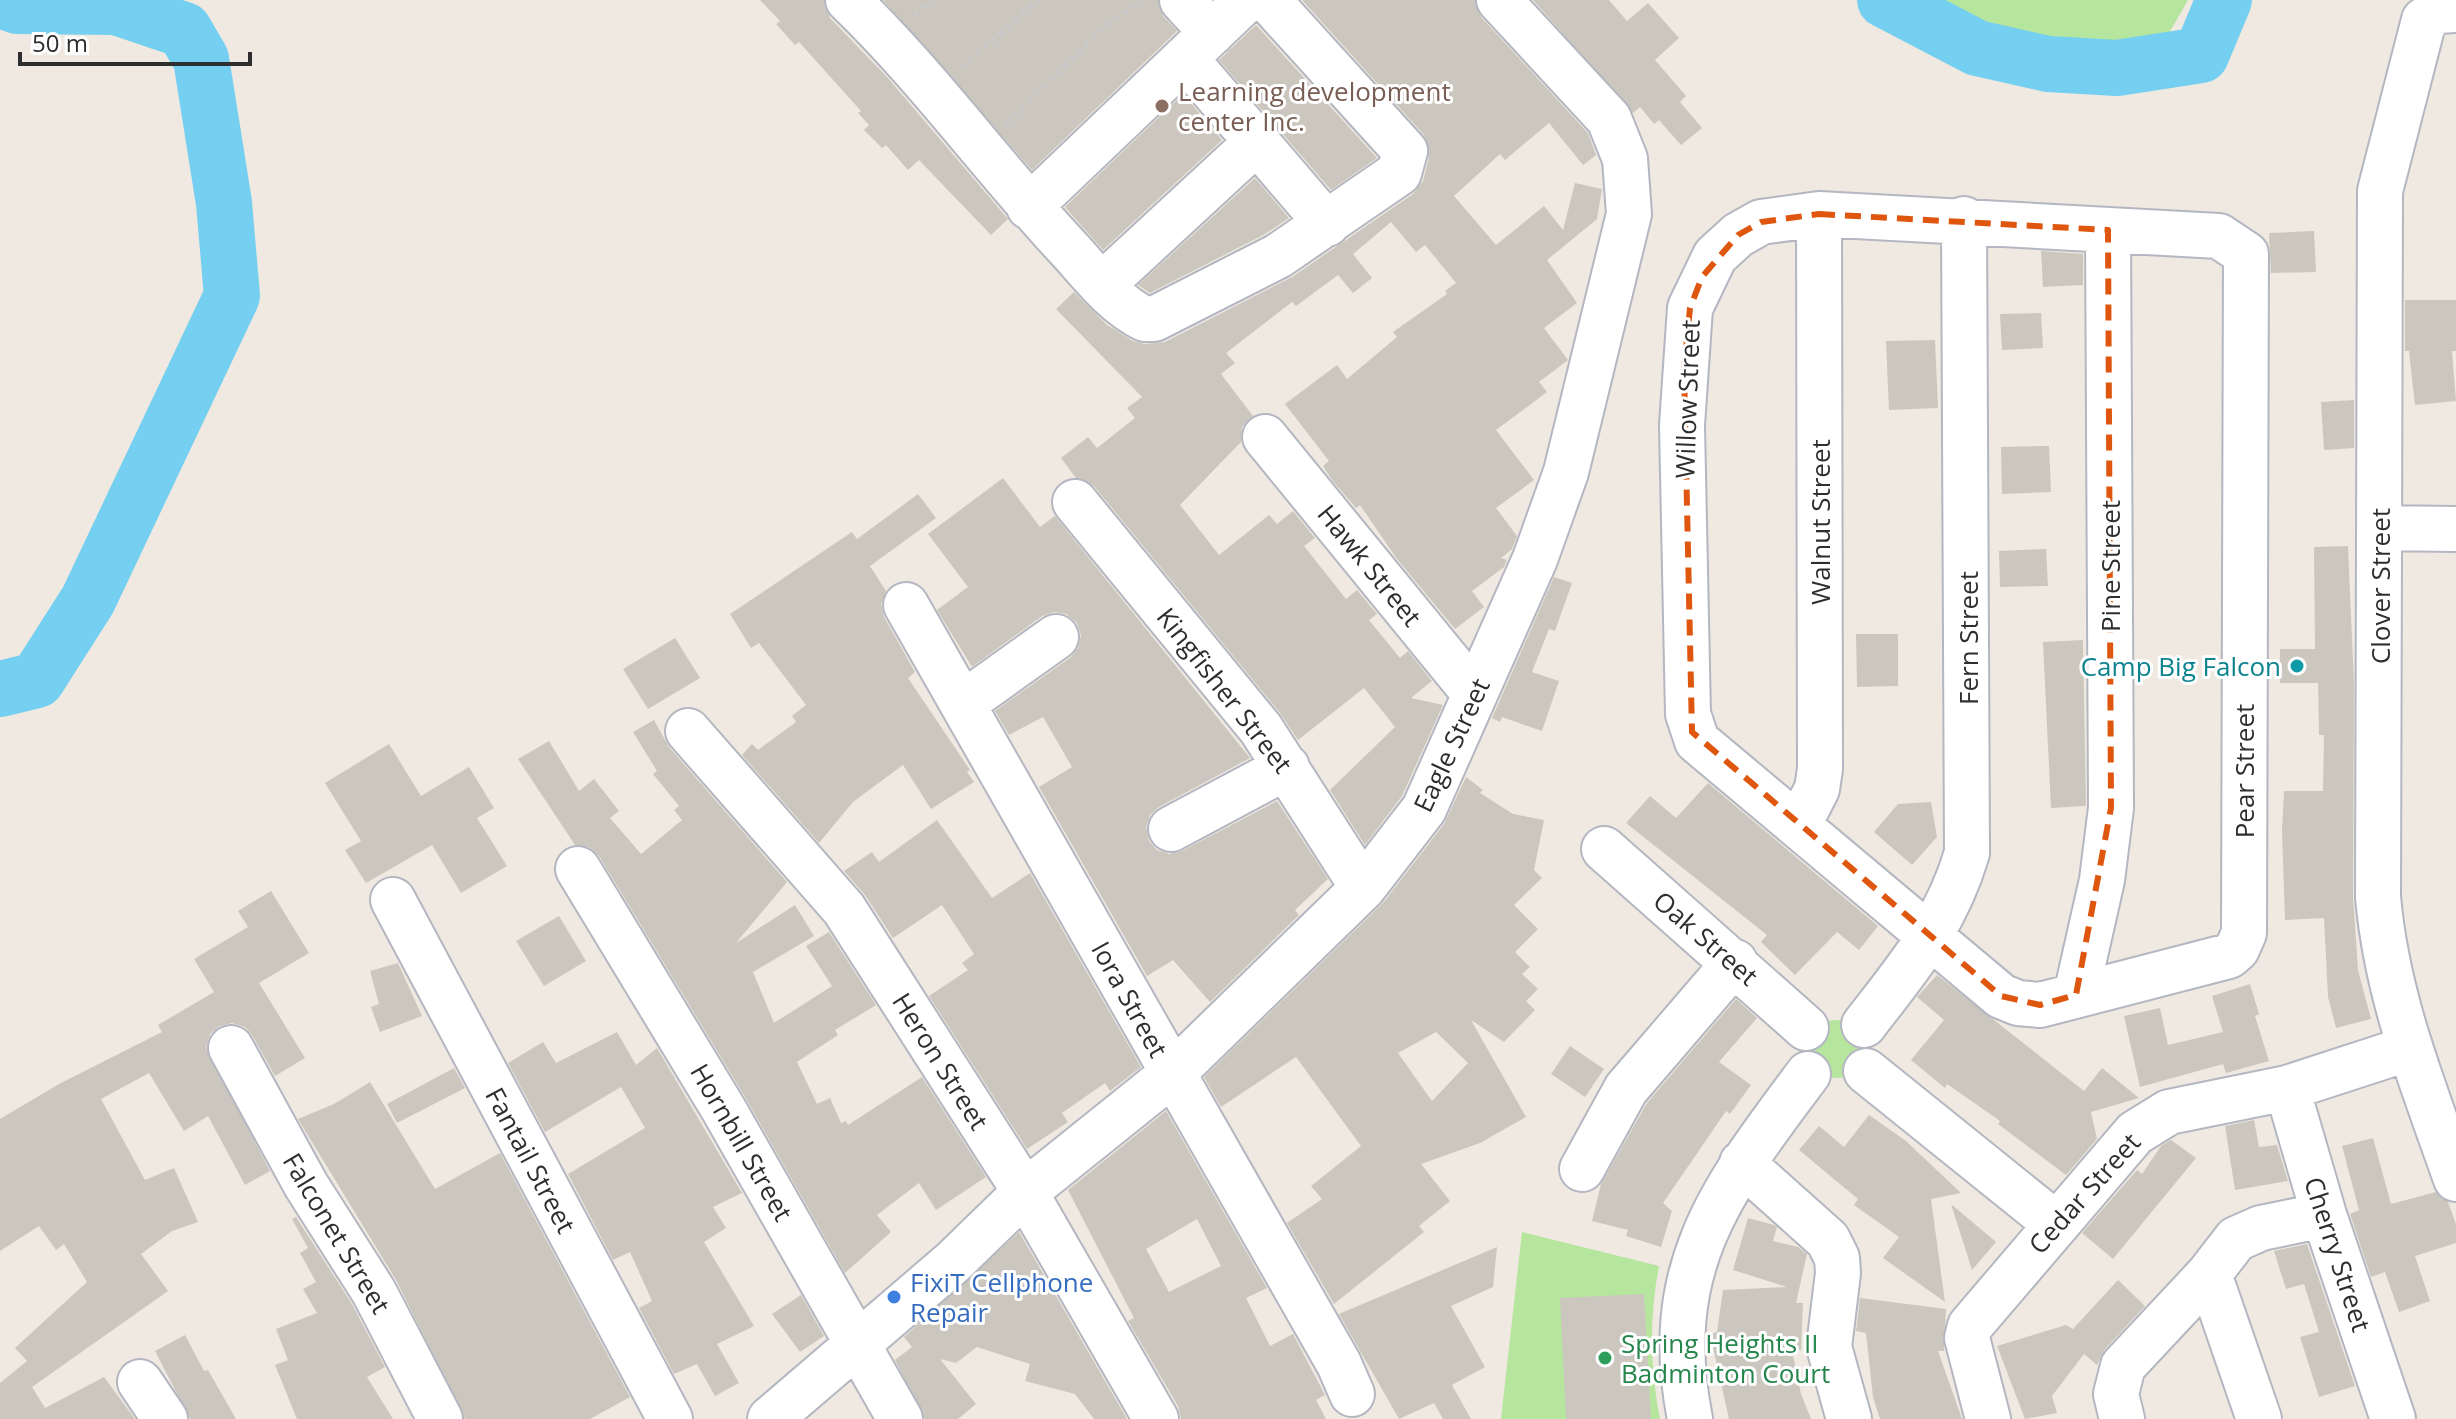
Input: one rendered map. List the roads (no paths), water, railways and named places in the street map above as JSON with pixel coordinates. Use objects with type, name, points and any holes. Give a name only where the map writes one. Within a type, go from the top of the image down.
[{"type":"street","points":[[848,0],[887,38],[1029,207],[1102,285],[1138,316],[1154,319],[1278,256],[1399,173],[1405,151],[1268,0]]},
{"type":"street","points":[[1182,0],[1199,45],[1258,141],[1327,224]]},
{"type":"street","points":[[1029,207],[1246,0]]},
{"type":"street","name":"Eagle Street","points":[[770,1419],[860,1344],[1025,1192],[1172,1074],[1363,888],[1424,809],[1535,559],[1566,472],[1629,214],[1625,159],[1609,119],[1499,0]]},
{"type":"street","name":"Clover Street","points":[[2456,10],[2438,11],[2424,20],[2380,191],[2378,897],[2387,974],[2456,1179]]},
{"type":"street","points":[[1102,285],[1258,141]]},
{"type":"street","name":"Willow Street","points":[[1930,940],[1704,748],[1697,741],[1689,723],[1684,370],[1690,308],[1715,256],[1738,235],[1761,222],[1819,214],[1964,219],[2219,236],[2246,254]]},
{"type":"street","name":"Walnut Street","points":[[1798,826],[1814,796],[1820,769],[1819,214]]},
{"type":"street","name":"Fern Street","points":[[1864,1025],[1930,940],[1960,876],[1969,829],[1964,219]]},
{"type":"street","name":"Pine Street","points":[[2076,995],[2102,880],[2111,808],[2108,230]]},
{"type":"street","name":"Pear Street","points":[[1930,940],[2001,996],[2018,1003],[2040,1005],[2220,959],[2237,949],[2242,942],[2246,254]]},
{"type":"street","name":"Hawk Street","points":[[1265,437],[1475,694]]},
{"type":"street","name":"Kingfisher Street","points":[[1075,502],[1261,729],[1363,888]]},
{"type":"street","points":[[2381,528],[2456,529]]},
{"type":"street","name":"Iora Street","points":[[906,605],[965,702],[1172,1074],[1339,1364],[1352,1394]]},
{"type":"street","points":[[965,702],[1056,637]]},
{"type":"street","name":"Heron Street","points":[[688,731],[844,909],[1025,1192],[1156,1419]]},
{"type":"street","points":[[1171,829],[1287,767]]},
{"type":"street","name":"Oak Street","points":[[1604,849],[1806,1028]]},
{"type":"street","name":"Hornbill Street","points":[[578,869],[860,1344],[900,1419]]},
{"type":"street","name":"Fantail Street","points":[[393,900],[670,1419]]},
{"type":"street","points":[[1582,1169],[1626,1089],[1735,962]]},
{"type":"street","points":[[1835,1013],[1851,1016],[1864,1025],[1872,1040],[1873,1056],[1866,1071],[1854,1082],[1838,1087],[1822,1084],[1808,1074],[1801,1059],[1800,1043],[1806,1028],[1818,1017],[1835,1013]]},
{"type":"street","name":"Falconet Street","points":[[231,1048],[306,1185],[374,1292],[440,1419]]},
{"type":"street","name":"Cedar Street","points":[[1988,1419],[1967,1338],[1970,1326],[2135,1133],[2169,1112],[2287,1088],[2410,1048]]},
{"type":"street","points":[[1866,1071],[2056,1224]]},
{"type":"street","points":[[1690,1419],[1684,1386],[1686,1288],[1710,1218],[1742,1163],[1808,1074]]},
{"type":"street","name":"Cherry Street","points":[[2287,1088],[2324,1215],[2393,1419]]},
{"type":"street","points":[[1742,1163],[1828,1240],[1837,1258],[1829,1347],[1849,1419]]},
{"type":"street","points":[[2122,1419],[2116,1394],[2123,1366],[2209,1274],[2236,1239],[2261,1228],[2324,1215]]},
{"type":"street","points":[[2209,1274],[2259,1419]]},
{"type":"street","points":[[140,1382],[165,1419]]},
{"type":"waterway","points":[[0,689],[37,680],[88,600],[232,296],[224,203],[201,59],[184,30],[116,7],[17,6],[1,0]]},
{"type":"waterway","points":[[1885,0],[1977,48],[2048,64],[2117,68],[2201,55],[2224,0]]},
{"type":"place","name":"Learning development center Inc.","points":[[1162,106]]},
{"type":"place","name":"Camp Big Falcon","points":[[2297,666]]},
{"type":"place","name":"FixiT Cellphone Repair","points":[[894,1297]]},
{"type":"place","name":"Spring Heights II Badminton Court","points":[[1605,1358]]}]
